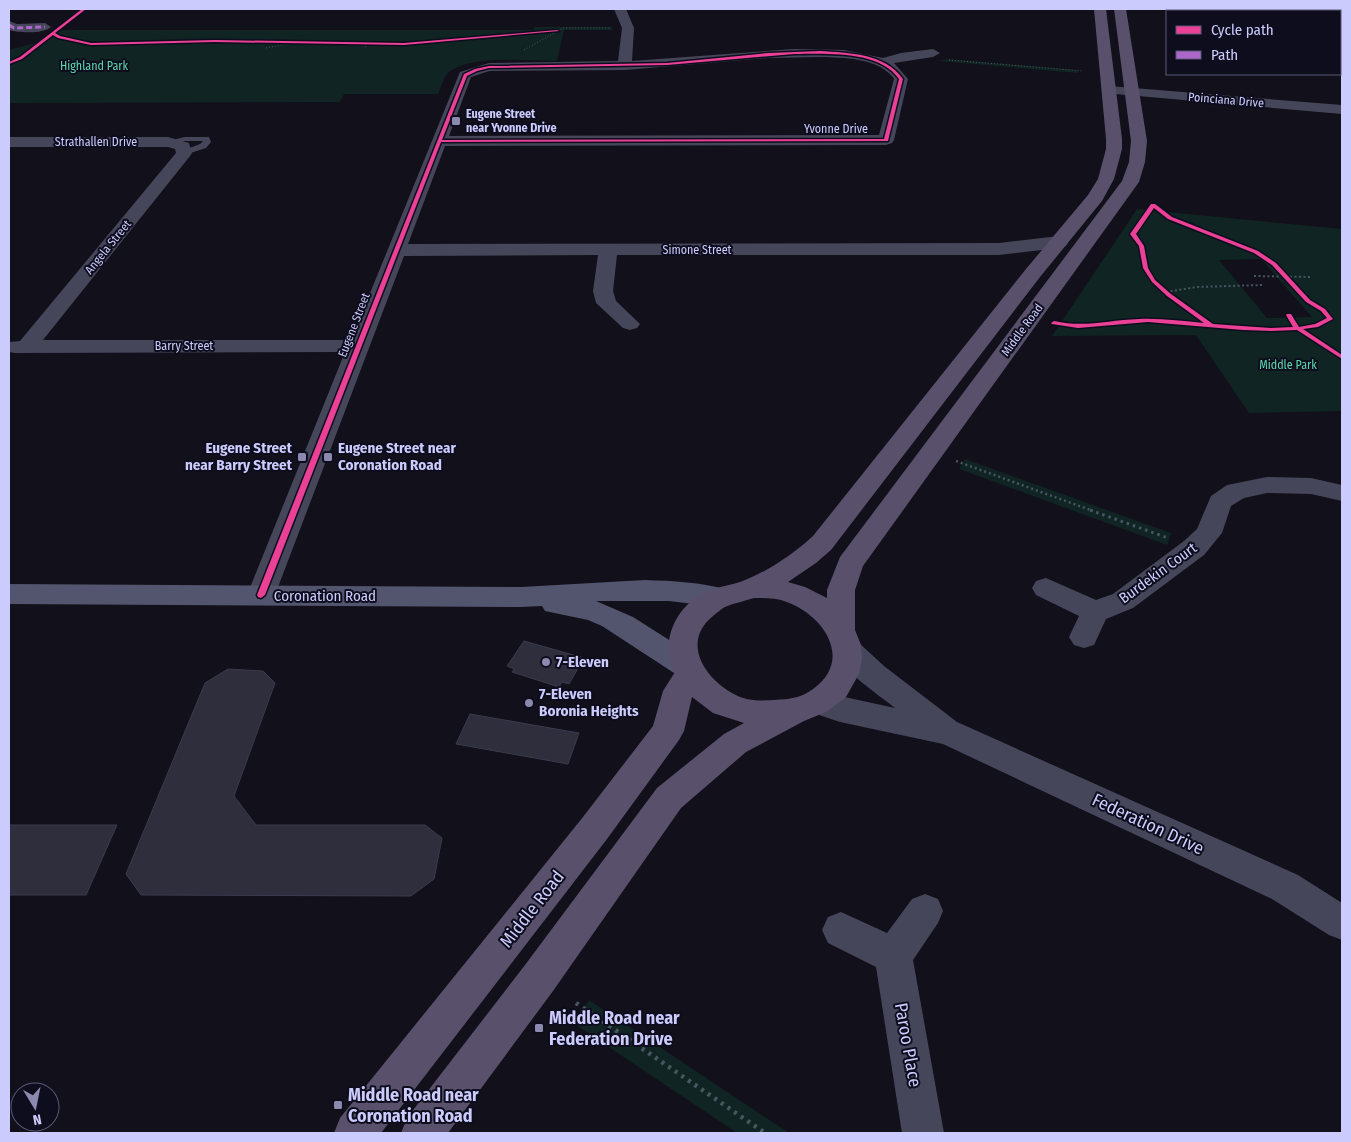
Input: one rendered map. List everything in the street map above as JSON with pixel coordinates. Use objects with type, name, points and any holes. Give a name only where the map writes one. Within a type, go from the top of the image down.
[{"type":"main road","name":"Middle Road","points":[[844,640],[841,590],[850,564],[1130,182],[1138,162],[1139,141],[1121,91],[1100,9]]},
{"type":"main road","name":"Middle Road","points":[[754,588],[791,569],[806,559],[822,543],[1033,273],[1096,197],[1106,179],[1114,148],[1121,91],[1120,9]]},
{"type":"main road","points":[[422,1133],[539,978],[670,798],[735,743],[805,707],[832,691],[843,676],[846,667],[844,640],[828,613],[808,600],[784,591],[754,588],[734,591],[718,597],[704,605],[693,615],[681,644],[687,670],[699,686],[710,696],[741,710],[758,714],[805,707]]},
{"type":"main road","name":"Middle Road","points":[[355,1133],[583,843],[668,731],[678,691],[687,670]]},
{"type":"street","points":[[620,9],[628,28],[625,66]]},
{"type":"street","points":[[11,27],[45,27]]},
{"type":"street","points":[[506,66],[625,66],[804,54],[842,54],[882,62],[901,57],[933,53]]},
{"type":"street","name":"Yvonne Drive","points":[[439,141],[886,140],[901,80],[895,70],[882,62]]},
{"type":"street","name":"Eugene Street","points":[[261,595],[465,75],[476,70],[506,66]]},
{"type":"street","name":"Poinciana Drive","points":[[1121,91],[1342,110]]},
{"type":"street","name":"Strathallen Drive","points":[[9,142],[178,147]]},
{"type":"street","name":"Angela Street","points":[[18,347],[178,147]]},
{"type":"street","name":"Simone Street","points":[[396,250],[999,249],[1059,242]]},
{"type":"street","name":"Simone Street","points":[[999,249],[1021,257],[1033,273]]},
{"type":"street","points":[[608,250],[603,291],[606,304],[630,324]]},
{"type":"street","name":"Barry Street","points":[[18,347],[358,346]]},
{"type":"street","name":"Burdekin Court","points":[[1046,588],[1089,625],[1194,548],[1209,534],[1220,502],[1236,491],[1275,486],[1311,486],[1342,493]]},
{"type":"street","name":"Coronation Road","points":[[9,594],[521,597],[601,591],[693,592],[718,597]]},
{"type":"street","name":"Coronation Road","points":[[521,597],[600,613],[638,632],[687,670]]},
{"type":"street","name":"Federation Drive","points":[[844,640],[873,674],[949,732],[1285,887],[1342,923]]},
{"type":"street","name":"Federation Drive","points":[[805,707],[840,709],[949,732]]},
{"type":"street","points":[[841,930],[893,956],[925,911]]},
{"type":"street","name":"Paroo Place","points":[[893,956],[923,1133]]},
{"type":"path","points":[[506,66],[508,60],[563,28],[628,28]]},
{"type":"path","points":[[266,48],[292,42]]},
{"type":"path","points":[[365,47],[368,44]]},
{"type":"path","points":[[933,53],[938,58],[950,60],[1083,71]]},
{"type":"path","points":[[1254,276],[1312,277]]},
{"type":"path","points":[[1166,292],[1197,287],[1262,285]]},
{"type":"path","points":[[956,461],[1194,548]]},
{"type":"path","points":[[576,1003],[765,1133]]},
{"type":"green space","name":"Highland Park","points":[[80,9],[88,9],[61,30],[533,30],[534,27],[612,27],[612,30],[564,30],[557,61],[500,60],[470,63],[458,67],[446,75],[438,94],[344,94],[340,102],[9,103],[9,50],[35,43]]},
{"type":"green space","points":[[948,59],[1077,70],[1078,73],[939,61]]},
{"type":"green space","name":"Middle Park","points":[[1137,209],[1342,229],[1342,411],[1249,413],[1196,335],[1052,336]],"holes":[[[1261,259],[1312,317],[1267,318],[1219,260]]]},
{"type":"green space","points":[[965,459],[1171,533],[1167,545],[959,469]]},
{"type":"green space","points":[[589,1000],[789,1133],[737,1133],[573,1023]]},
{"type":"building","name":"7-Eleven","points":[[524,641],[584,658],[569,684],[562,682],[559,687],[512,672],[514,669],[507,666]]},
{"type":"building","points":[[228,669],[263,671],[275,683],[234,796],[256,825],[425,825],[442,838],[434,879],[411,896],[141,895],[126,874],[205,683]]},
{"type":"building","points":[[470,714],[579,733],[568,764],[456,744]]},
{"type":"building","points":[[9,825],[117,825],[86,895],[9,895]]},
{"type":"marked path","points":[[9,25],[14,28],[45,27]]},
{"type":"cycle path","points":[[9,63],[21,58],[84,9]]},
{"type":"cycle path","points":[[53,33],[59,37],[91,44],[215,41],[404,44],[557,31]]},
{"type":"cycle path","points":[[261,595],[465,75],[489,67],[667,64],[768,54],[820,52],[844,54],[878,61],[891,67],[901,79],[886,140],[439,141]]},
{"type":"cycle path","points":[[1054,323],[1078,327],[1148,320],[1166,321],[1189,323],[1215,326],[1243,328],[1296,329],[1316,326],[1330,319],[1323,310],[1308,301],[1274,264],[1256,252],[1170,218],[1153,205],[1133,234],[1143,250],[1145,268],[1153,281],[1169,295],[1178,302],[1205,321],[1212,326]]},
{"type":"cycle path","points":[[1289,315],[1296,327],[1342,357]]},
{"type":"place","name":"Eugene Street near Yvonne Drive","points":[[456,121]]},
{"type":"place","name":"Eugene Street near Barry Street","points":[[302,457]]},
{"type":"place","name":"Eugene Street near Coronation Road","points":[[328,457]]},
{"type":"place","name":"7-Eleven","points":[[546,662]]},
{"type":"place","name":"7-Eleven Boronia Heights","points":[[529,703]]},
{"type":"place","name":"Middle Road near Federation Drive","points":[[539,1028]]},
{"type":"place","name":"Middle Road near Coronation Road","points":[[338,1105]]}]
